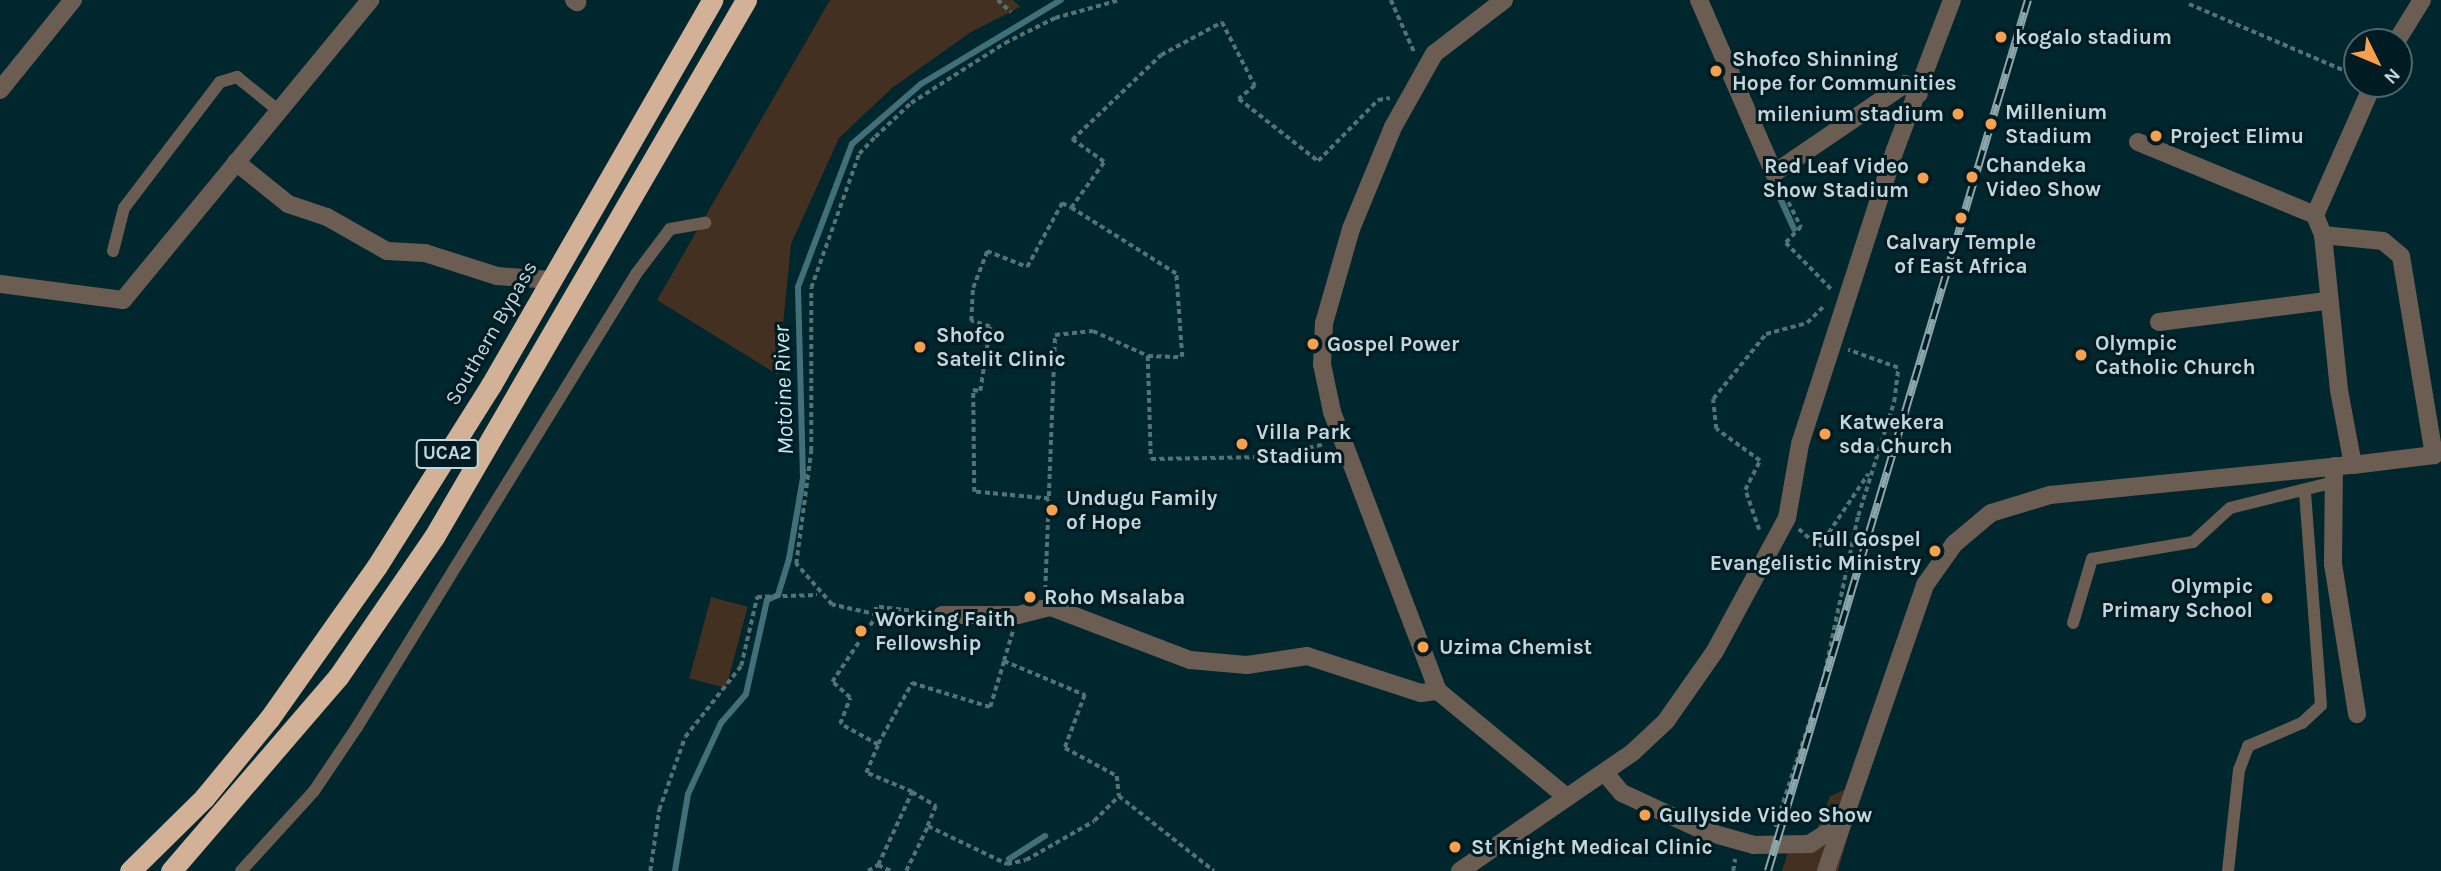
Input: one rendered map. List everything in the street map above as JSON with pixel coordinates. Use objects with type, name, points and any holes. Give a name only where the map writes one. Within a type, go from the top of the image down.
[{"type":"highway","name":"Southern Bypass","points":[[130,871],[204,798],[269,719],[384,554],[550,280],[712,0]]},
{"type":"highway","name":"UCA2","points":[[171,871],[338,677],[434,537],[746,0]]},
{"type":"street","points":[[0,90],[74,0]]},
{"type":"street","points":[[0,284],[123,300],[370,0]]},
{"type":"street","points":[[1504,0],[1455,33],[1427,65],[1409,95],[1351,229],[1324,323],[1322,364],[1344,438],[1438,691],[1564,795]]},
{"type":"street","points":[[1699,0],[1774,173],[1905,84],[1919,94]]},
{"type":"street","points":[[1460,871],[1564,795],[1605,773],[1681,702],[1773,544],[1787,518],[1800,444],[1836,345],[1895,150],[1919,94],[1952,0]]},
{"type":"street","points":[[2405,28],[2422,0]]},
{"type":"street","points":[[2353,465],[2325,301],[2323,235],[2315,215],[2367,98]]},
{"type":"street","points":[[2138,142],[2315,215]]},
{"type":"street","points":[[236,163],[288,205],[327,217],[387,251],[425,253],[497,276],[550,280]]},
{"type":"street","points":[[1826,871],[1925,585],[1954,544],[1992,513],[2050,495],[2334,474],[2353,465],[2438,454],[2401,256],[2383,241],[2323,235]]},
{"type":"street","points":[[2159,322],[2325,301]]},
{"type":"street","points":[[2334,474],[2333,564],[2357,714]]},
{"type":"street","points":[[942,615],[1018,615],[1039,608],[1089,616],[1138,644],[1190,660],[1247,665],[1307,656],[1421,693],[1438,691]]},
{"type":"street","points":[[1605,773],[1622,793],[1704,831],[1754,845],[1810,844],[1844,821]]},
{"type":"lane","points":[[113,251],[124,208],[220,82],[237,77],[279,111]]},
{"type":"lane","points":[[241,871],[314,791],[357,727],[636,274],[670,229],[705,223]]},
{"type":"lane","points":[[2073,623],[2092,559],[2193,542],[2230,508],[2305,494],[2334,474]]},
{"type":"lane","points":[[2228,871],[2239,770],[2248,746],[2302,723],[2321,705],[2305,494]]},
{"type":"path","points":[[998,0],[1011,12]]},
{"type":"path","points":[[877,615],[832,605],[817,595],[796,564],[811,450],[811,288],[859,154],[911,103],[981,57],[1055,18],[1120,0]]},
{"type":"path","points":[[1391,0],[1406,45],[1427,65]]},
{"type":"path","points":[[2189,4],[2343,70]]},
{"type":"path","points":[[1070,208],[1104,162],[1072,140],[1161,55],[1222,22],[1255,86],[1239,99],[1318,161],[1378,100],[1409,95]]},
{"type":"path","points":[[1773,544],[1753,524],[1745,490],[1760,461],[1716,429],[1711,410],[1725,381],[1766,334],[1807,323],[1836,294],[1786,243],[1801,227],[1774,173]]},
{"type":"path","points":[[1039,608],[1046,587],[1050,499],[1048,405],[1055,335],[1093,331],[1148,356],[1181,357],[1176,274],[1062,204],[1027,267],[987,251],[973,288],[971,321],[990,327],[980,391],[974,390],[974,492],[1050,499]]},
{"type":"path","points":[[1773,834],[1833,643],[1872,468],[1888,426],[1898,368],[1836,345]]},
{"type":"path","points":[[1148,356],[1151,459],[1267,457],[1344,438]]},
{"type":"path","points":[[1787,518],[1819,547],[1872,468]]},
{"type":"path","points":[[650,871],[659,810],[685,737],[741,666],[757,597],[769,593],[817,595]]},
{"type":"path","points":[[878,745],[840,724],[850,698],[832,682],[877,615],[876,607],[942,615]]},
{"type":"path","points":[[906,871],[936,806],[912,792],[866,773],[878,745],[912,682],[990,707],[1018,615]]},
{"type":"path","points":[[1004,661],[1085,695],[1065,748],[1117,776],[1119,796],[1214,871]]},
{"type":"path","points":[[869,871],[878,865],[912,792]]},
{"type":"path","points":[[928,826],[1007,864],[1026,860],[1094,821],[1119,796]]},
{"type":"path","points":[[878,865],[891,871]]},
{"type":"shaded area","points":[[830,0],[1013,0],[1020,7],[971,32],[892,88],[839,138],[791,244],[778,375],[657,300]]},
{"type":"shaded area","points":[[711,597],[748,607],[726,688],[689,678]]},
{"type":"shaded area","points":[[1863,782],[1838,871],[1782,871],[1791,842],[1817,829],[1830,796]]},
{"type":"waterway","name":"Motoine River","points":[[675,871],[688,794],[721,723],[746,694],[767,600],[778,595],[789,559],[803,478],[798,287],[852,144],[921,84],[1061,0]]},
{"type":"waterway","points":[[1770,176],[1794,229]]},
{"type":"waterway","points":[[1009,859],[1045,836]]},
{"type":"railway","points":[[1768,871],[2028,0]]},
{"type":"place","name":"kogalo stadium","points":[[2001,37]]},
{"type":"place","name":"Shofco Shinning Hope for Communities","points":[[1716,71]]},
{"type":"place","name":"milenium stadium","points":[[1958,114]]},
{"type":"place","name":"Millenium Stadium","points":[[1991,124]]},
{"type":"place","name":"Project Elimu","points":[[2156,136]]},
{"type":"place","name":"Chandeka Video Show","points":[[1972,177]]},
{"type":"place","name":"Red Leaf Video Show Stadium","points":[[1923,178]]},
{"type":"place","name":"Calvary Temple of East Africa","points":[[1961,218]]},
{"type":"place","name":"Gospel Power","points":[[1313,344]]},
{"type":"place","name":"Shofco Satelit Clinic","points":[[920,347]]},
{"type":"place","name":"Olympic Catholic Church","points":[[2081,355]]},
{"type":"place","name":"Katwekera sda Church","points":[[1825,434]]},
{"type":"place","name":"Villa Park Stadium","points":[[1242,444]]},
{"type":"place","name":"Undugu Family of Hope","points":[[1052,510]]},
{"type":"place","name":"Full Gospel Evangelistic Ministry","points":[[1935,551]]},
{"type":"place","name":"Roho Msalaba","points":[[1030,597]]},
{"type":"place","name":"Olympic Primary School","points":[[2267,598]]},
{"type":"place","name":"Working Faith Fellowship","points":[[861,631]]},
{"type":"place","name":"Uzima Chemist","points":[[1423,647]]},
{"type":"place","name":"Gullyside Video Show","points":[[1645,815]]},
{"type":"place","name":"St Knight Medical Clinic","points":[[1455,847]]}]
